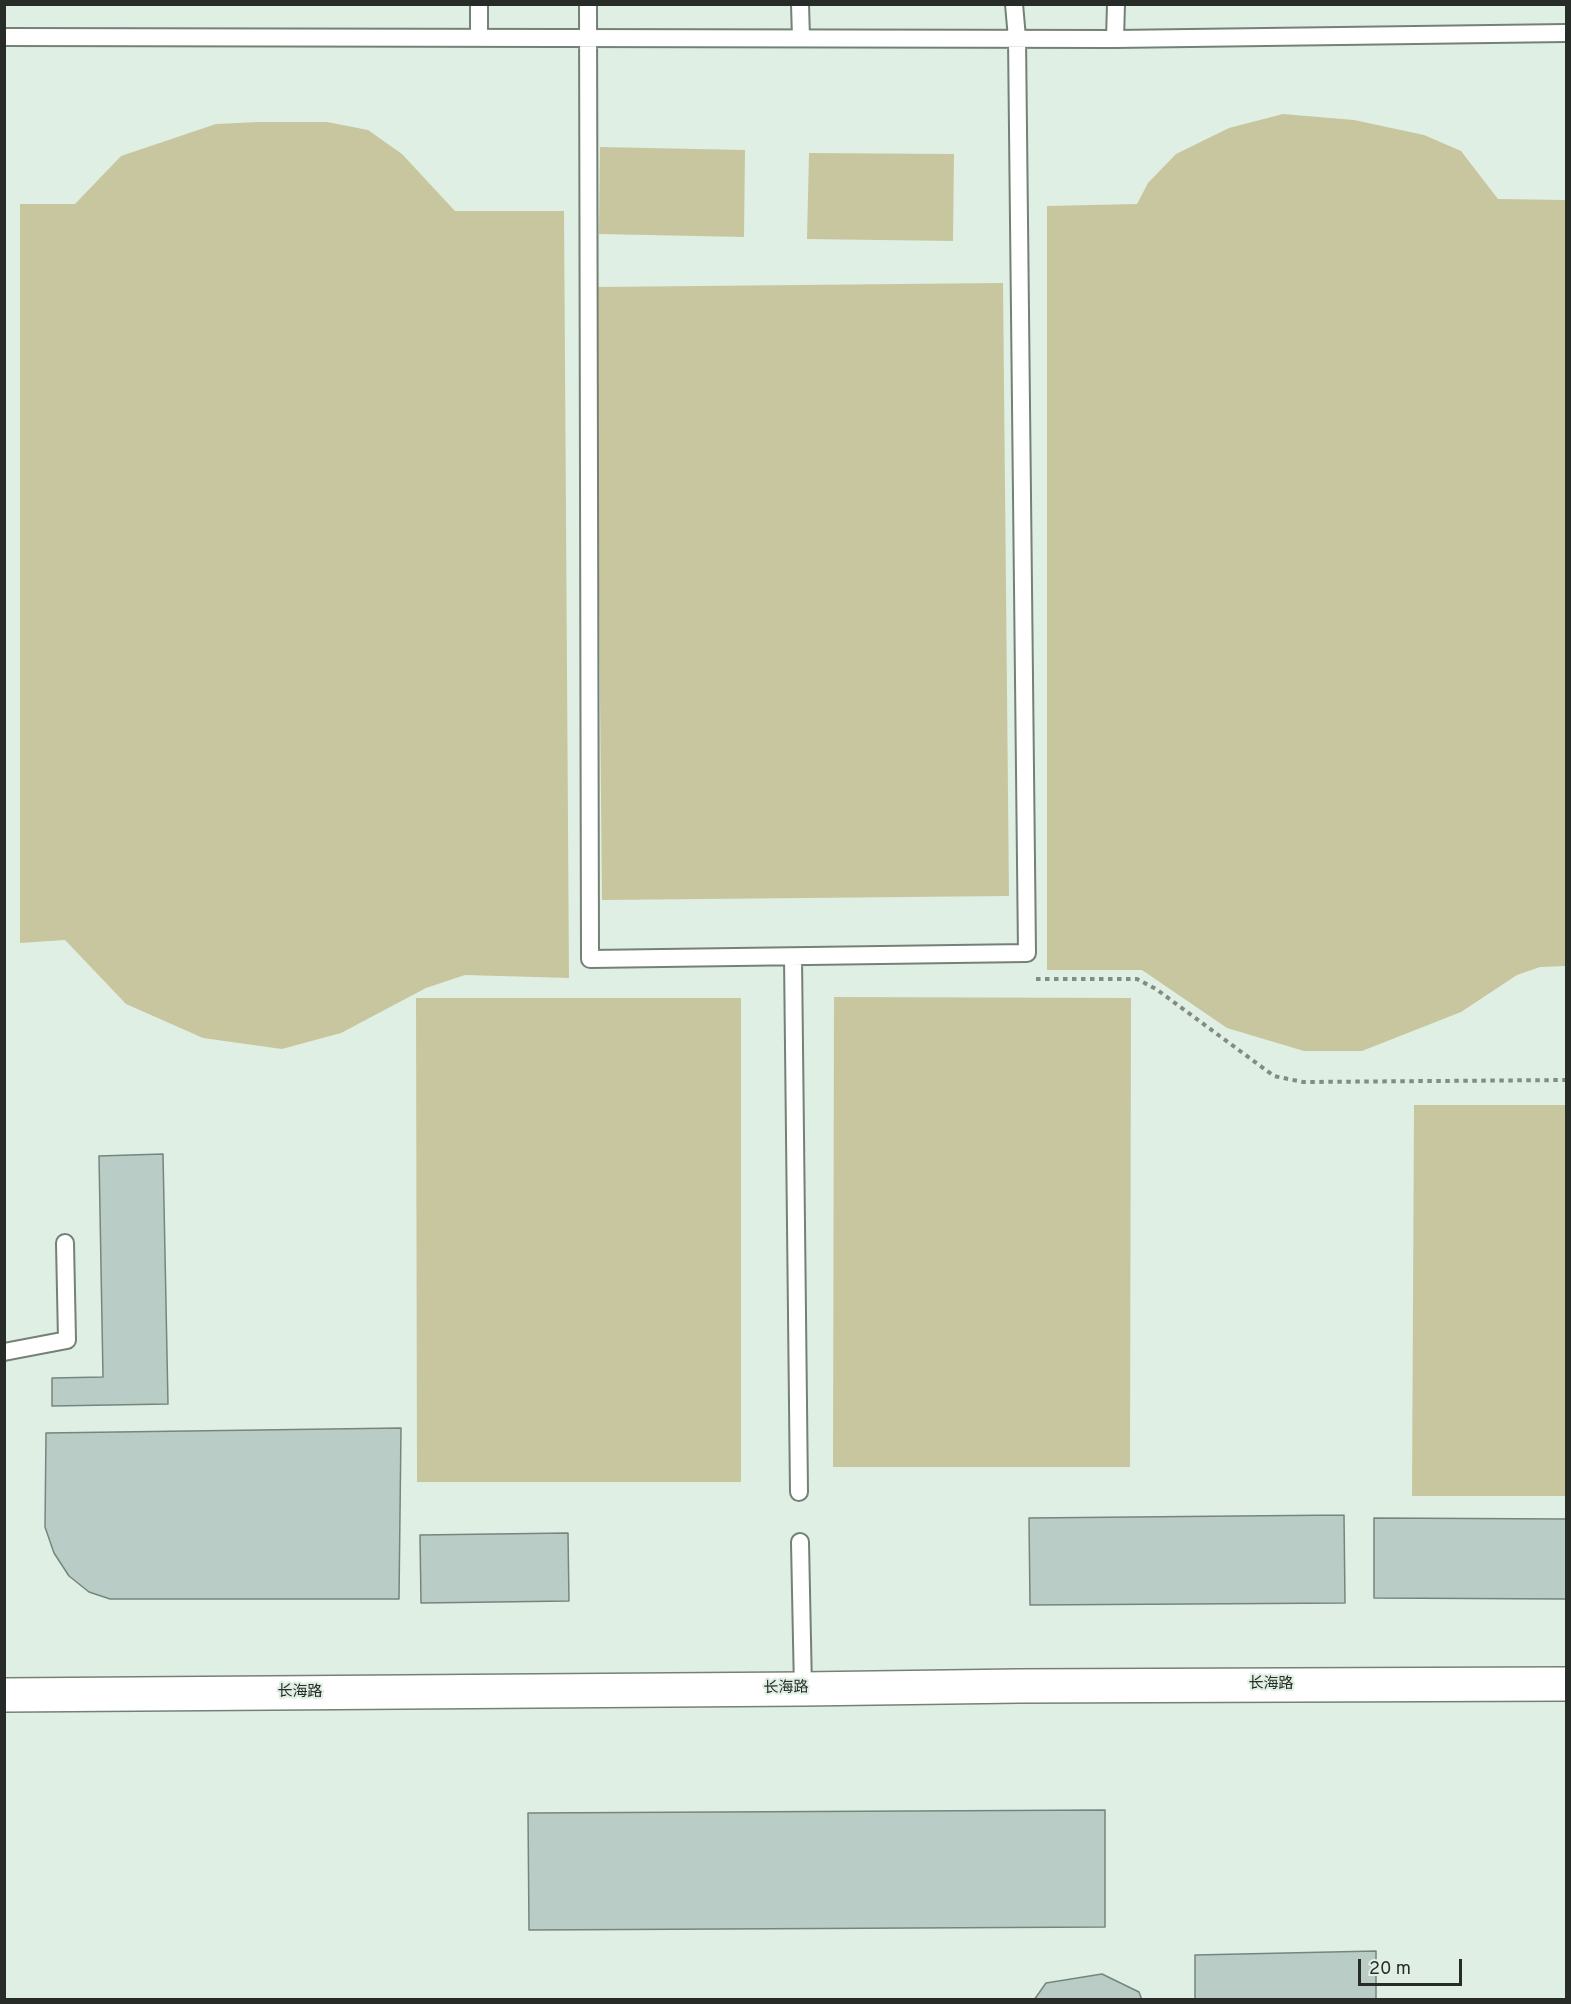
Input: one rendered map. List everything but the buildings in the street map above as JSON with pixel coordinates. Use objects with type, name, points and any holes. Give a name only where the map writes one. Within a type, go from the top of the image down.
[{"type":"street","name":"长海路","points":[[4,1695],[1566,1684]]},
{"type":"lane","points":[[479,4],[479,38]]},
{"type":"lane","points":[[588,4],[590,959],[1027,954],[1017,39],[1014,4]]},
{"type":"lane","points":[[800,4],[801,38]]},
{"type":"lane","points":[[1115,39],[1116,4]]},
{"type":"lane","points":[[4,37],[1115,39],[1566,33]]},
{"type":"lane","points":[[793,957],[799,1492]]},
{"type":"lane","points":[[4,1352],[67,1340],[65,1243]]},
{"type":"lane","points":[[800,1542],[803,1689]]},
{"type":"path","points":[[1027,954],[1028,979],[1137,979],[1156,989],[1274,1076],[1303,1082],[1566,1080]]},
{"type":"shaded area","points":[[1283,114],[1354,120],[1424,135],[1461,151],[1498,199],[1566,200],[1566,966],[1540,967],[1517,975],[1461,1012],[1362,1051],[1304,1051],[1227,1028],[1142,970],[1047,970],[1047,206],[1137,204],[1148,183],[1176,154],[1229,128]]},
{"type":"shaded area","points":[[327,122],[368,130],[402,154],[455,211],[564,211],[569,978],[465,975],[426,988],[341,1033],[282,1049],[203,1038],[126,1004],[65,940],[20,943],[20,204],[75,204],[121,156],[216,124]]},
{"type":"shaded area","points":[[600,147],[745,150],[744,237],[599,234]]},
{"type":"shaded area","points":[[809,153],[954,154],[953,241],[807,239]]},
{"type":"shaded area","points":[[1003,283],[1009,896],[602,900],[596,287]]},
{"type":"shaded area","points":[[834,997],[1131,998],[1130,1467],[833,1467]]},
{"type":"shaded area","points":[[416,998],[741,998],[741,1482],[417,1482]]},
{"type":"shaded area","points":[[1414,1105],[1566,1105],[1566,1496],[1412,1496]]}]
